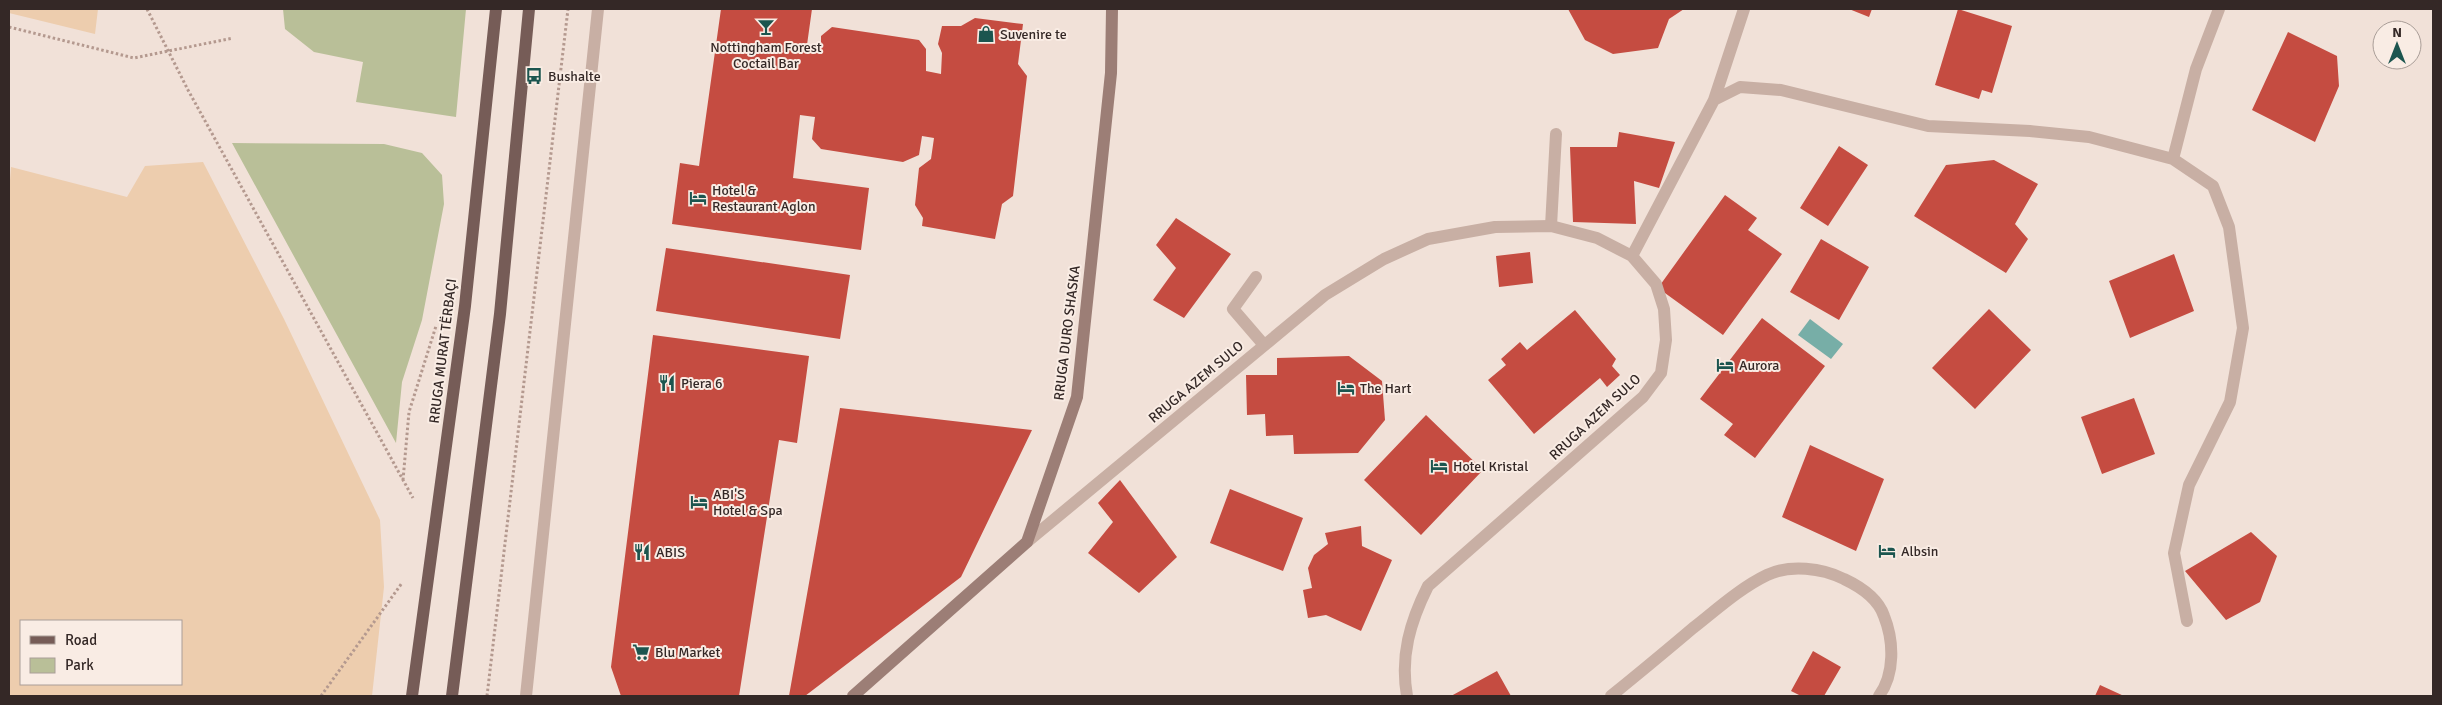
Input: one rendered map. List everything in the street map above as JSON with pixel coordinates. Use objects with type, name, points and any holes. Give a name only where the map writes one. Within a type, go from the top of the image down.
[{"type":"main road","name":"RRUGA MURAT TËRBAÇI","points":[[412,696],[465,306],[496,9]]},
{"type":"main road","points":[[452,696],[500,314],[529,9]]},
{"type":"main road","name":"RRUGA DURO SHASKA","points":[[853,696],[1027,542],[1077,397],[1112,73],[1112,9]]},
{"type":"street","points":[[526,696],[598,9]]},
{"type":"street","points":[[1632,256],[1714,100],[1744,9]]},
{"type":"street","points":[[2173,159],[2196,69],[2219,9]]},
{"type":"street","points":[[1714,100],[1740,87],[1781,90],[1928,126],[2030,131],[2089,137],[2173,159],[2213,186],[2229,227],[2243,328],[2230,402],[2189,485],[2174,553],[2187,621]]},
{"type":"street","points":[[1551,226],[1556,134]]},
{"type":"street","name":"RRUGA AZEM SULO","points":[[1027,542],[1324,295],[1384,259],[1428,239],[1495,227],[1551,226],[1597,238],[1632,256],[1656,284],[1664,309],[1666,340],[1661,373],[1643,397],[1428,586],[1415,612],[1406,645],[1403,676],[1407,696]]},
{"type":"street","points":[[1256,278],[1232,309],[1264,346]]},
{"type":"street","points":[[1611,696],[1725,602],[1768,575],[1798,569],[1828,571],[1856,584],[1880,604],[1889,629],[1891,659],[1884,689],[1879,696]]},
{"type":"path","points":[[147,9],[270,241],[435,537]]},
{"type":"path","points":[[487,696],[568,9]]},
{"type":"path","points":[[9,27],[134,58],[233,38]]},
{"type":"path","points":[[403,480],[409,412],[429,342],[437,324]]},
{"type":"path","points":[[321,696],[406,577]]},
{"type":"green space","points":[[283,9],[466,9],[456,117],[356,102],[363,62],[314,52],[285,29]]},
{"type":"green space","points":[[232,143],[384,144],[422,153],[442,175],[444,204],[422,320],[402,382],[396,443]]},
{"type":"sand","points":[[9,9],[98,9],[95,34],[9,13]]},
{"type":"sand","points":[[203,162],[284,319],[380,520],[384,587],[372,696],[9,696],[9,193],[11,167],[127,197],[145,166]]},
{"type":"water","points":[[1810,319],[1843,344],[1831,359],[1798,335]]},
{"type":"building","points":[[721,9],[812,9],[806,52],[821,52],[821,36],[832,27],[919,40],[926,49],[926,71],[941,74],[942,53],[938,44],[942,26],[961,26],[975,18],[1023,24],[1018,64],[1027,76],[1013,196],[1002,204],[995,239],[922,226],[923,218],[915,205],[919,168],[931,159],[934,138],[922,136],[919,155],[903,162],[821,149],[812,139],[815,117],[800,115],[793,178],[869,188],[861,250],[672,224],[680,163],[699,166]]},
{"type":"building","points":[[1568,9],[1684,9],[1669,19],[1658,48],[1613,54],[1585,40]]},
{"type":"building","points":[[1849,9],[1872,9],[1869,17]]},
{"type":"building","points":[[1958,9],[2012,26],[1992,93],[1982,90],[1979,99],[1935,85]]},
{"type":"building","points":[[2288,32],[2337,56],[2339,86],[2315,142],[2252,110]]},
{"type":"building","points":[[1619,132],[1675,142],[1659,188],[1634,181],[1636,224],[1573,222],[1570,147],[1617,147]]},
{"type":"building","points":[[1839,146],[1868,165],[1828,226],[1800,208]]},
{"type":"building","points":[[1994,160],[2038,184],[2015,224],[2028,239],[2006,273],[1914,216],[1946,165]]},
{"type":"building","points":[[1725,195],[1757,218],[1748,230],[1782,254],[1723,335],[1658,288]]},
{"type":"building","points":[[1176,218],[1231,254],[1184,318],[1153,300],[1176,268],[1156,245]]},
{"type":"building","points":[[1821,239],[1869,267],[1839,320],[1790,292]]},
{"type":"building","points":[[666,248],[850,275],[840,339],[656,311]]},
{"type":"building","points":[[1530,252],[1533,283],[1499,287],[1496,256]]},
{"type":"building","points":[[2174,254],[2194,311],[2130,338],[2109,281]]},
{"type":"building","points":[[1989,309],[2031,350],[1975,409],[1932,368]]},
{"type":"building","points":[[1575,310],[1616,359],[1612,366],[1620,375],[1607,387],[1600,378],[1534,434],[1488,380],[1506,365],[1501,359],[1520,342],[1527,350]]},
{"type":"building","points":[[1762,318],[1825,366],[1755,458],[1724,435],[1733,424],[1700,399]]},
{"type":"building","points":[[653,335],[809,356],[797,443],[779,440],[739,696],[621,696],[611,667]]},
{"type":"building","points":[[1349,356],[1382,381],[1385,420],[1358,453],[1294,454],[1293,435],[1266,436],[1265,414],[1247,415],[1246,375],[1277,375],[1277,358]]},
{"type":"building","points":[[2134,398],[2155,454],[2102,474],[2081,417]]},
{"type":"building","points":[[840,408],[1032,430],[961,577],[805,696],[789,696]]},
{"type":"building","points":[[1426,415],[1483,470],[1421,535],[1364,480]]},
{"type":"building","points":[[1810,445],[1884,479],[1856,551],[1782,517]]},
{"type":"building","points":[[1120,480],[1177,557],[1139,593],[1088,553],[1113,522],[1098,503]]},
{"type":"building","points":[[1230,489],[1303,518],[1283,571],[1210,543]]},
{"type":"building","points":[[1361,526],[1362,546],[1392,560],[1361,631],[1326,615],[1308,618],[1303,590],[1312,588],[1308,568],[1314,555],[1328,544],[1325,533]]},
{"type":"building","points":[[2251,532],[2277,556],[2260,602],[2226,620],[2185,571]]},
{"type":"building","points":[[1813,651],[1841,667],[1824,696],[1801,696],[1791,691]]},
{"type":"building","points":[[1497,671],[1511,696],[1451,696]]},
{"type":"building","points":[[2100,685],[2124,696],[2095,696]]},
{"type":"place","name":"Nottingham Forest Coctail Bar","points":[[766,27]]},
{"type":"place","name":"Suvenire te","points":[[986,34]]},
{"type":"place","name":"Bushalte","points":[[534,76]]},
{"type":"place","name":"Hotel & Restaurant Aglon","points":[[698,198]]},
{"type":"place","name":"Aurora","points":[[1725,365]]},
{"type":"place","name":"Piera 6","points":[[667,383]]},
{"type":"place","name":"The Hart","points":[[1346,388]]},
{"type":"place","name":"Hotel Kristal","points":[[1439,466]]},
{"type":"place","name":"ABI'S Hotel & Spa","points":[[699,502]]},
{"type":"place","name":"Albsin","points":[[1887,551]]},
{"type":"place","name":"ABIS","points":[[642,552]]},
{"type":"place","name":"Blu Market","points":[[641,652]]}]
